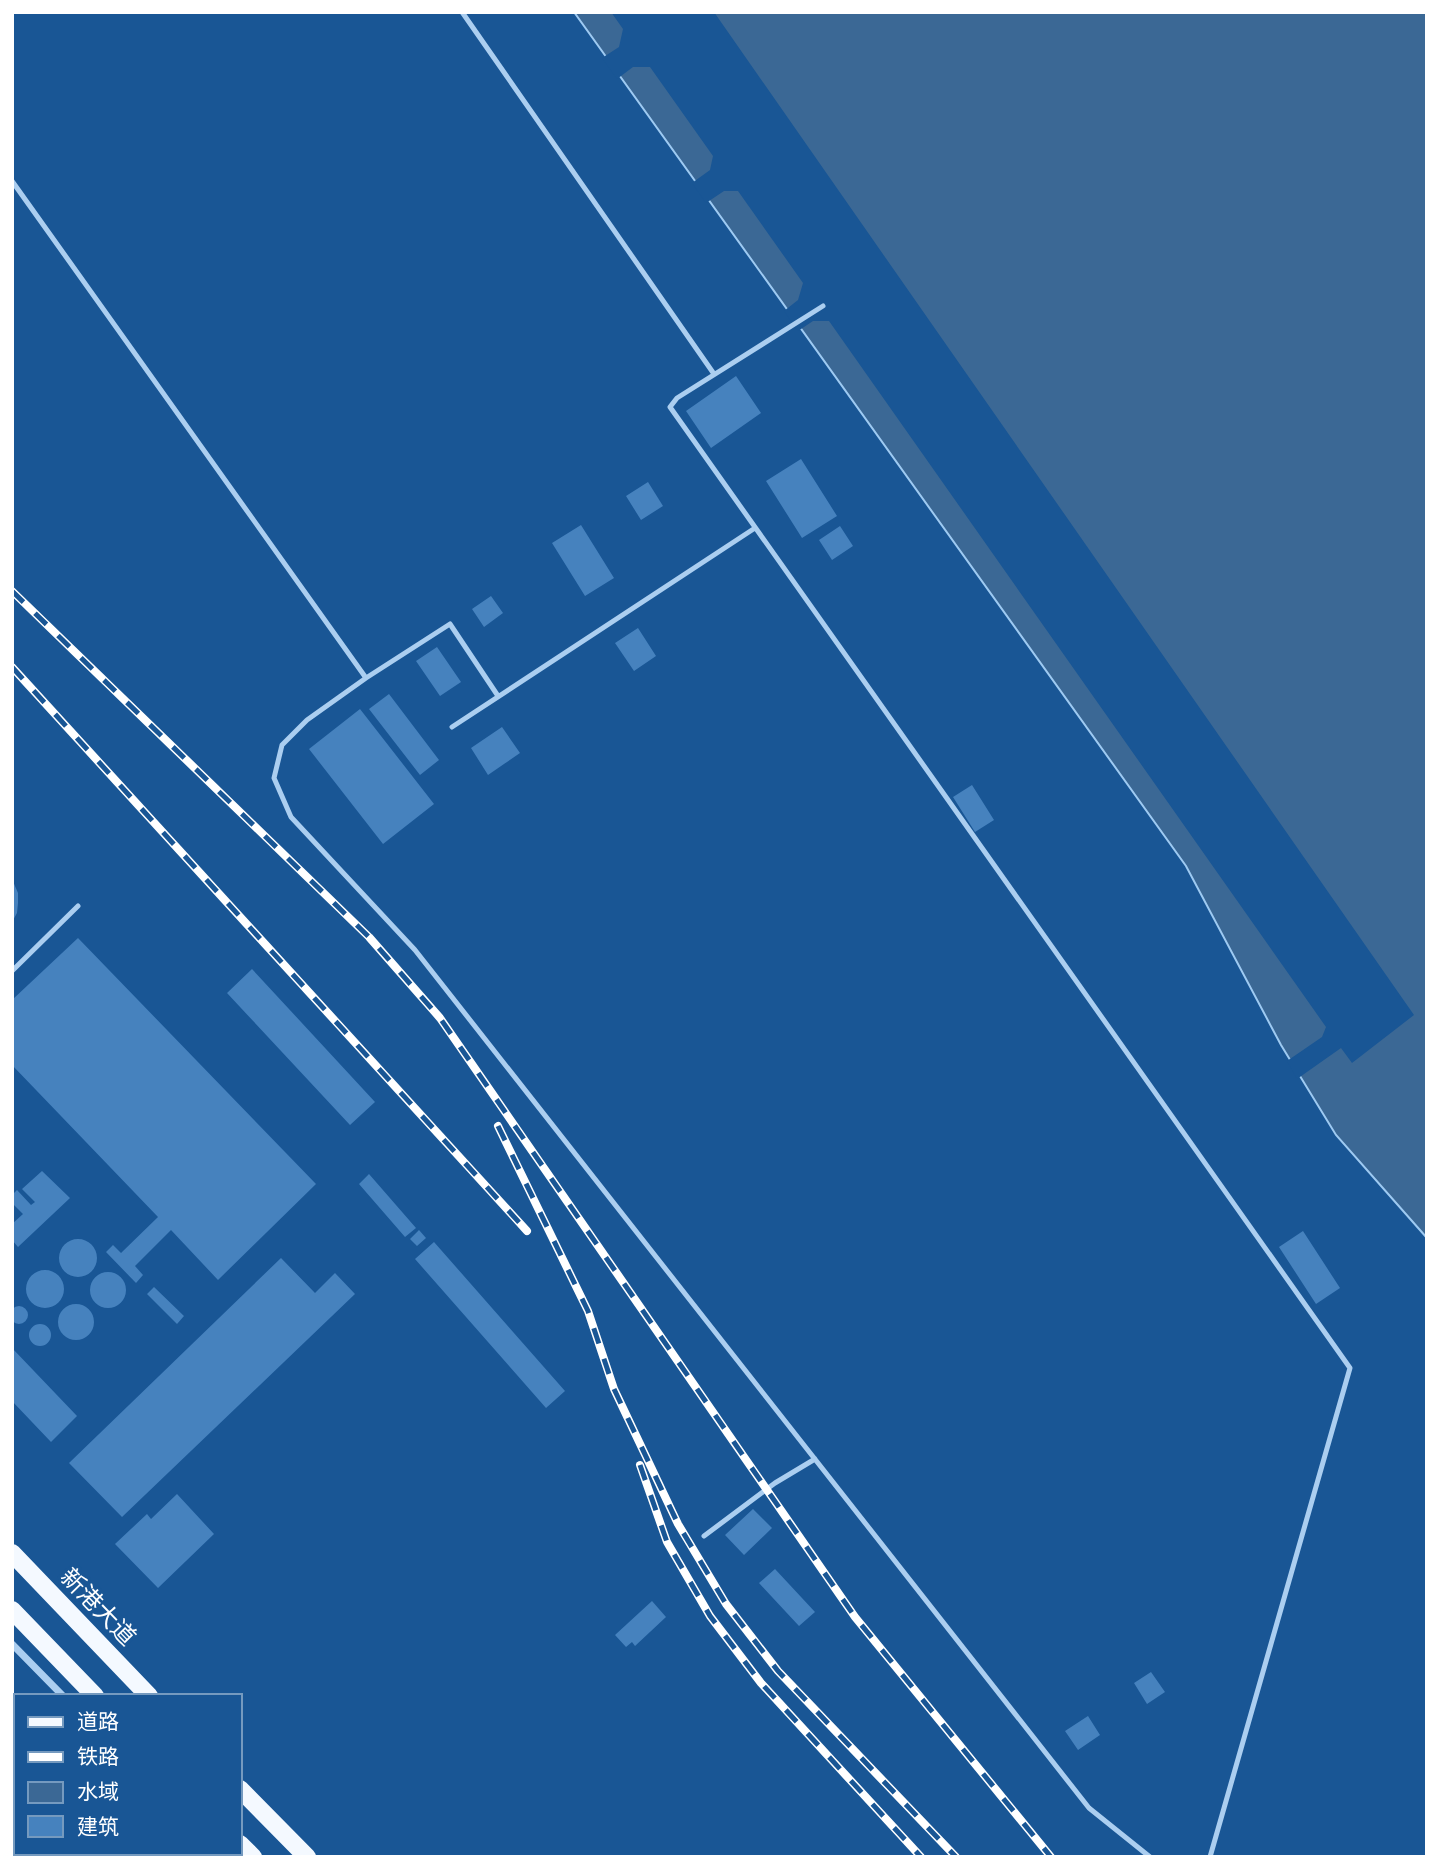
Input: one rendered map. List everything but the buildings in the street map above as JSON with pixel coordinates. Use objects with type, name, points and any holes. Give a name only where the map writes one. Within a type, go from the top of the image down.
[{"type":"main road","name":"新港大道","points":[[12,1553],[147,1694]]},
{"type":"main road","points":[[12,1610],[93,1694]]},
{"type":"main road","points":[[242,1791],[307,1857]]},
{"type":"street","points":[[12,1644],[61,1694]]},
{"type":"lane","points":[[462,12],[714,374]]},
{"type":"lane","points":[[12,181],[366,678]]},
{"type":"lane","points":[[823,306],[677,398],[670,407],[1350,1368],[1210,1857]]},
{"type":"lane","points":[[452,727],[755,528]]},
{"type":"lane","points":[[498,696],[450,624],[307,720],[282,745],[274,778],[291,817],[415,950],[1089,1808],[1150,1857]]},
{"type":"lane","points":[[12,971],[78,906]]},
{"type":"lane","points":[[704,1536],[775,1483],[815,1459]]},
{"type":"water","points":[[574,12],[1427,12],[1427,1238],[1336,1135],[1281,1045],[1186,866]]},
{"type":"pier","points":[[611,12],[714,12],[1414,1015],[1352,1063],[1341,1048],[1297,1079],[1287,1061],[1322,1037],[1326,1027],[829,321],[813,321],[798,331],[784,311],[798,300],[803,283],[738,191],[724,191],[706,203],[692,183],[710,170],[713,156],[650,67],[633,67],[617,79],[602,58],[619,47],[623,29]]},
{"type":"railway","points":[[12,591],[369,937],[440,1018],[855,1617],[1051,1857]]},
{"type":"railway","points":[[12,667],[527,1231]]},
{"type":"railway","points":[[498,1126],[588,1311],[614,1389],[678,1524],[726,1604],[778,1671],[956,1857]]},
{"type":"railway","points":[[640,1465],[667,1542],[710,1616],[761,1683],[921,1857]]}]
